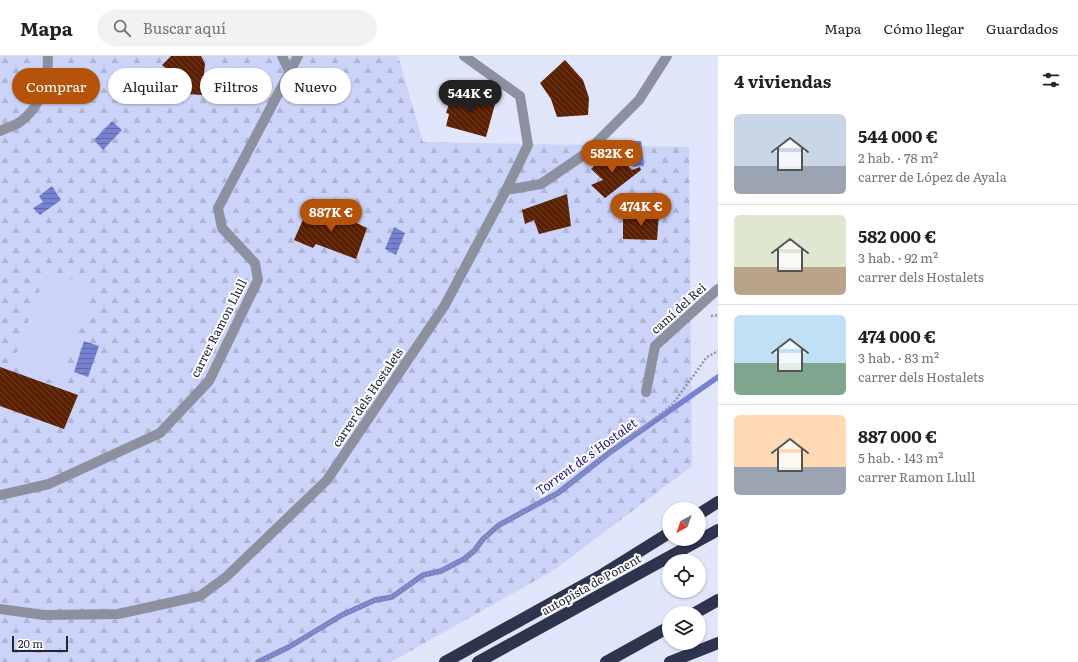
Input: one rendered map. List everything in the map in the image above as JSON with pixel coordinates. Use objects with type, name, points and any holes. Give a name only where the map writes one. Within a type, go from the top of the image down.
[{"type":"highway","points":[[706,510],[718,502]]},
{"type":"highway","name":"autopista de Ponent","points":[[478,662],[718,530]]},
{"type":"highway","points":[[445,662],[600,576],[662,537]]},
{"type":"highway","points":[[706,607],[718,600]]},
{"type":"highway","points":[[606,662],[662,631]]},
{"type":"highway","points":[[670,662],[718,643]]},
{"type":"street","points":[[0,131],[20,122],[38,104],[48,74],[48,56]]},
{"type":"street","points":[[282,56],[288,68]]},
{"type":"street","name":"carrer Ramon Llull","points":[[291,68],[298,56]]},
{"type":"street","name":"carrer dels Hostalets","points":[[0,610],[44,615],[118,614],[200,596],[226,577],[327,480],[445,305],[528,146],[520,96],[464,56]]},
{"type":"street","points":[[506,190],[541,184],[585,154],[639,100],[667,56]]},
{"type":"street","name":"carrer Ramon Llull","points":[[0,495],[48,484],[160,433],[209,381],[258,280],[255,263],[222,228],[218,208],[280,88]]},
{"type":"street","name":"camí del Rei","points":[[646,392],[656,346],[718,289]]},
{"type":"path","points":[[258,662],[288,647],[342,615],[375,600],[392,597],[423,575],[441,571],[464,559],[474,551],[483,539],[499,525],[558,494],[672,404],[707,357],[718,351]]},
{"type":"green space","points":[[0,56],[398,56],[423,142],[689,147],[692,466],[554,570],[391,662],[0,662]]},
{"type":"green space","points":[[47,270],[94,287],[59,383],[12,366]]},
{"type":"water","points":[[456,81],[483,88],[481,98],[455,91]]},
{"type":"water","points":[[112,121],[122,130],[103,150],[94,140]]},
{"type":"water","points":[[627,141],[641,141],[644,166],[633,167]]},
{"type":"water","points":[[52,186],[61,200],[40,215],[33,208],[43,202],[39,196]]},
{"type":"water","points":[[394,227],[405,233],[396,255],[385,249]]},
{"type":"water","points":[[84,341],[99,346],[88,377],[74,372]]},
{"type":"building","points":[[171,56],[201,56],[205,64],[205,68],[200,68],[200,95],[192,94],[192,68],[166,68],[162,65]]},
{"type":"building","points":[[565,60],[583,80],[589,98],[588,115],[557,117],[551,99],[540,83]]},
{"type":"building","points":[[453,92],[495,104],[486,137],[446,126],[449,114],[446,113]]},
{"type":"building","points":[[612,150],[632,170],[640,167],[641,170],[605,198],[591,185],[603,180],[591,169]]},
{"type":"building","points":[[567,194],[571,226],[539,234],[534,220],[525,224],[522,210]]},
{"type":"building","points":[[309,206],[340,220],[344,217],[367,228],[356,259],[316,244],[313,248],[294,240]]},
{"type":"building","points":[[659,213],[657,240],[623,239],[623,215]]},
{"type":"building","points":[[0,367],[78,395],[64,429],[0,406]]},
{"type":"waterway","name":"Torrent de s'Hostalet","points":[[258,662],[289,647],[342,615],[375,600],[392,597],[423,575],[441,571],[464,559],[474,551],[483,539],[499,525],[558,493],[609,453],[718,377]]}]
